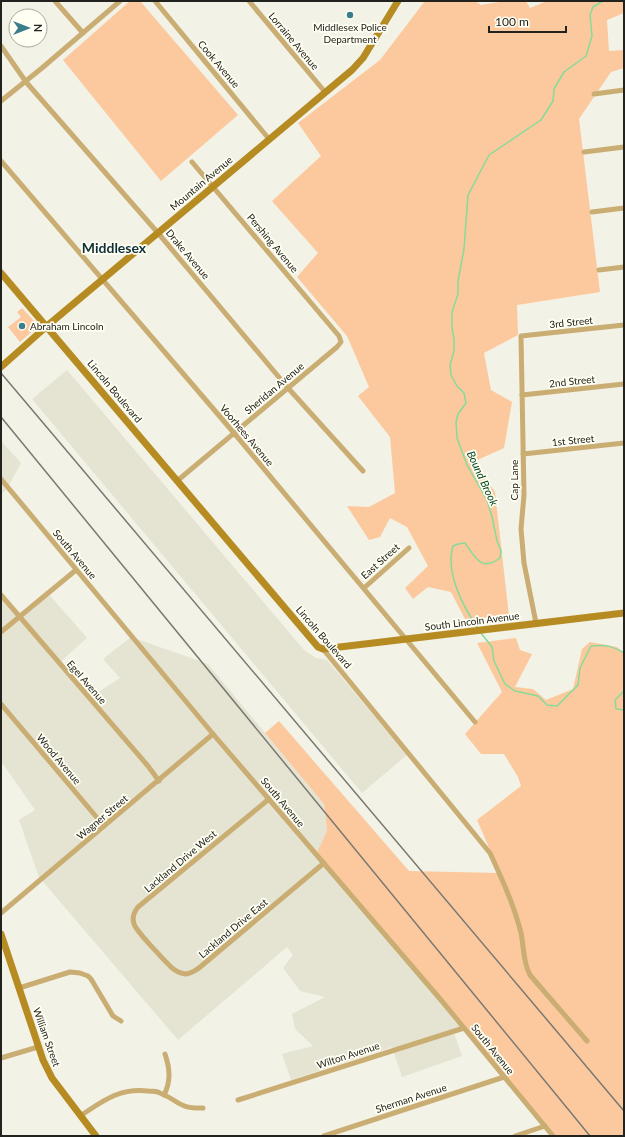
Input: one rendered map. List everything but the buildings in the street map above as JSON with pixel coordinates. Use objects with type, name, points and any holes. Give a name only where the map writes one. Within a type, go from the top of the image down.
[{"type":"main road","name":"Mountain Avenue","points":[[1,367],[47,326],[352,70],[363,58],[398,1]]},
{"type":"main road","name":"Lincoln Boulevard","points":[[1,272],[318,647],[323,648]]},
{"type":"main road","name":"South Lincoln Avenue","points":[[323,648],[624,613]]},
{"type":"main road","name":"William Street","points":[[1,934],[38,1047],[52,1078],[96,1136]]},
{"type":"street","points":[[55,1],[83,33]]},
{"type":"street","points":[[1,101],[26,82],[120,1]]},
{"type":"street","name":"Cook Avenue","points":[[155,1],[269,139]]},
{"type":"street","name":"Lorraine Avenue","points":[[249,1],[325,92]]},
{"type":"street","name":"Drake Avenue","points":[[1,46],[26,82],[158,233],[288,388],[363,471]]},
{"type":"street","points":[[594,94],[624,90]]},
{"type":"street","points":[[584,152],[624,147]]},
{"type":"street","name":"Voorhees Avenue","points":[[1,161],[234,433],[475,722]]},
{"type":"street","name":"Pershing Avenue","points":[[192,162],[214,186],[339,336]]},
{"type":"street","points":[[592,212],[624,208]]},
{"type":"street","points":[[599,270],[624,267]]},
{"type":"street","name":"3rd Street","points":[[521,336],[624,325]]},
{"type":"street","name":"Sheridan Avenue","points":[[177,481],[337,347],[341,342],[339,336]]},
{"type":"street","name":"Cap Lane","points":[[521,336],[524,495],[521,529],[524,563],[536,623]]},
{"type":"street","name":"2nd Street","points":[[522,395],[624,384]]},
{"type":"street","name":"1st Street","points":[[523,454],[624,443]]},
{"type":"street","name":"South Avenue","points":[[1,479],[214,734],[464,1028],[553,1136]]},
{"type":"street","name":"East Street","points":[[364,588],[409,548]]},
{"type":"street","points":[[1,632],[76,570]]},
{"type":"street","name":"Egel Avenue","points":[[1,595],[148,766],[159,781]]},
{"type":"street","name":"Lincoln Boulevard","points":[[323,648],[490,852],[514,908],[521,934],[527,970],[532,978],[587,1041]]},
{"type":"street","name":"Wood Avenue","points":[[1,704],[104,826]]},
{"type":"street","name":"Wagner Street","points":[[1,912],[51,872],[214,734]]},
{"type":"street","name":"Lackland Drive West","points":[[152,946],[134,925],[134,912],[138,907],[269,799]]},
{"type":"street","name":"Lackland Drive East","points":[[152,946],[171,968],[177,972],[184,974],[191,972],[199,968],[324,863]]},
{"type":"street","points":[[19,988],[70,972],[80,973],[91,979],[113,1016],[121,1021]]},
{"type":"street","name":"Wilton Avenue","points":[[238,1100],[464,1028]]},
{"type":"street","points":[[1,1058],[38,1047]]},
{"type":"street","points":[[164,1095],[168,1087],[170,1076],[169,1066],[165,1054]]},
{"type":"street","name":"Sherman Avenue","points":[[324,1136],[341,1133],[504,1077]]},
{"type":"street","points":[[80,1116],[114,1094],[127,1091],[144,1090],[160,1092],[183,1107],[203,1108]]},
{"type":"street","points":[[515,1136],[545,1126]]},
{"type":"shaded area","points":[[130,1],[140,1],[238,115],[161,181],[63,60]]},
{"type":"shaded area","points":[[425,1],[475,1],[481,5],[505,1],[526,1],[530,8],[547,1],[624,1],[624,13],[607,20],[609,51],[624,50],[624,68],[611,72],[579,119],[600,292],[517,305],[518,335],[484,353],[491,390],[512,402],[504,448],[473,462],[495,492],[509,616],[465,619],[451,592],[428,587],[413,599],[405,588],[428,566],[407,527],[390,518],[380,537],[369,540],[347,506],[369,507],[395,493],[390,437],[358,396],[369,387],[347,336],[297,277],[318,253],[272,201],[321,156],[298,123],[380,60]]},
{"type":"shaded area","points":[[22,308],[36,323],[35,329],[20,342],[8,327],[21,317],[17,312]]},
{"type":"shaded area","points":[[67,370],[304,650],[316,658],[327,660],[407,755],[362,793],[32,399]]},
{"type":"shaded area","points":[[1,441],[21,463],[7,489],[1,494]]},
{"type":"shaded area","points":[[46,591],[87,638],[59,663],[89,698],[120,678],[103,659],[131,637],[208,664],[324,804],[327,831],[461,1027],[453,1030],[462,1056],[402,1077],[392,1047],[291,1080],[282,1054],[313,1046],[295,1029],[292,1014],[325,997],[300,991],[283,968],[293,955],[287,947],[178,1040],[39,877],[19,820],[35,810],[1,761],[1,595],[18,615]]},
{"type":"shaded area","points":[[516,638],[520,650],[532,654],[515,687],[533,689],[546,700],[573,689],[582,649],[590,642],[617,647],[624,653],[624,1136],[553,1136],[316,855],[327,831],[324,804],[265,733],[279,721],[409,871],[500,873],[477,820],[521,786],[518,777],[504,754],[481,754],[465,734],[502,692],[477,643]]},
{"type":"waterway","name":"Bound Brook","points":[[478,628],[461,600],[453,578],[451,567],[453,546],[458,544],[465,543],[476,558],[483,563],[488,564],[500,558],[501,551],[497,541],[487,500],[467,465],[457,438],[456,422],[458,414],[466,403],[464,393],[457,386],[451,375],[450,365],[454,351],[452,312],[458,294],[458,281],[464,249],[468,195],[489,155],[541,120],[553,101],[554,89],[564,72],[586,56],[592,36],[590,15],[593,7],[603,1]]},
{"type":"waterway","name":"Bound Brook","points":[[481,633],[492,647],[494,661],[505,684],[515,691],[538,696],[547,705],[557,706],[578,685],[580,668],[591,646],[608,646],[624,653]]},
{"type":"waterway","name":"Bound Brook","points":[[624,691],[615,700],[616,709],[624,710]]},
{"type":"railway","points":[[1,373],[624,1111]]},
{"type":"railway","points":[[1,417],[590,1136]]},
{"type":"place","name":"Middlesex Police Department","points":[[350,15]]},
{"type":"place","name":"Abraham Lincoln","points":[[22,326]]},
{"type":"district","name":"Middlesex","points":[[114,247]]}]
